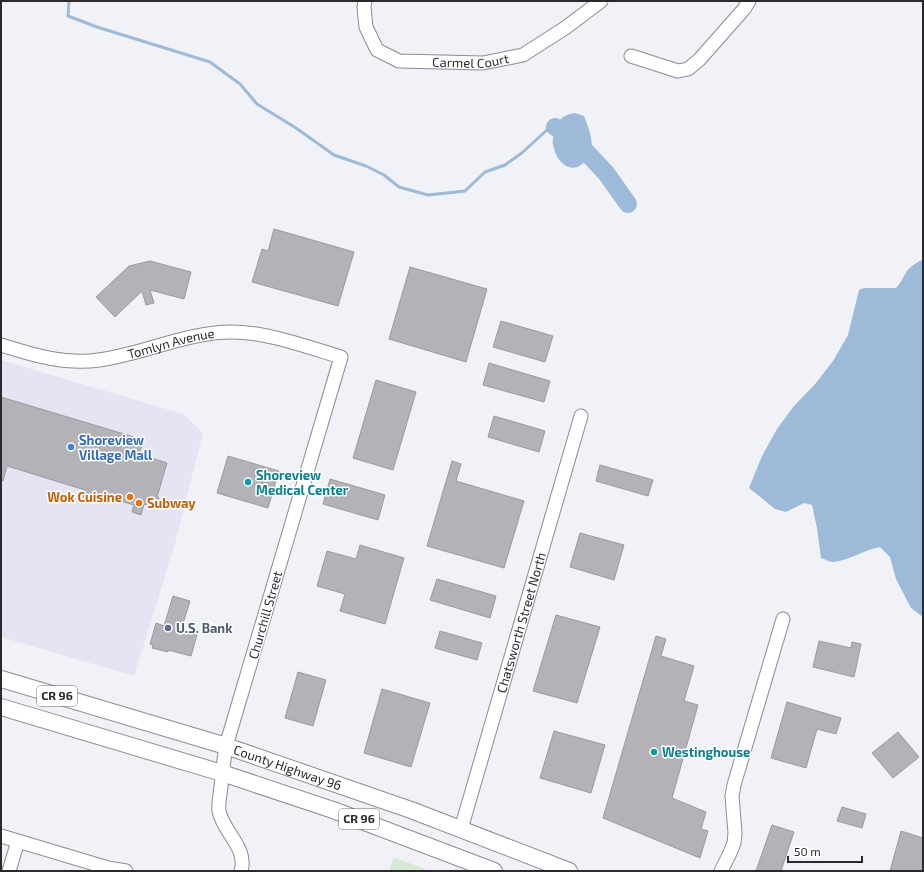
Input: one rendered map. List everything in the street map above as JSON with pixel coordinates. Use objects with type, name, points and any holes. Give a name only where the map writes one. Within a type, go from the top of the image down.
[{"type":"main road","name":"County Highway 96","points":[[1,679],[226,746],[396,805],[569,871]]},
{"type":"main road","name":"County Highway 96","points":[[1,707],[222,773],[333,810],[494,871]]},
{"type":"street","name":"Carmel Court","points":[[365,1],[364,7],[366,27],[377,50],[399,61],[483,63],[524,55],[565,28],[601,1]]},
{"type":"street","points":[[631,56],[678,71],[688,69],[699,60],[749,1]]},
{"type":"street","name":"Tomlyn Avenue","points":[[1,345],[55,360],[76,362],[120,356],[190,337],[211,333],[233,332],[254,333],[276,338],[341,357]]},
{"type":"street","name":"Churchill Street","points":[[241,871],[243,866],[240,851],[224,824],[218,803],[226,746],[341,357]]},
{"type":"street","name":"Chatsworth Street North","points":[[461,829],[581,416]]},
{"type":"street","points":[[721,871],[734,843],[735,832],[732,796],[734,785],[783,619]]},
{"type":"street","points":[[1,836],[108,868],[126,871]]},
{"type":"street","points":[[8,871],[18,841]]},
{"type":"shaded area","points":[[1,360],[183,414],[203,433],[175,544],[134,676],[1,637]]},
{"type":"green space","points":[[394,857],[430,871],[389,871]]},
{"type":"water","points":[[575,113],[584,116],[590,134],[592,147],[590,154],[581,165],[570,167],[565,165],[557,156],[554,150],[553,141],[557,124],[561,118]]},
{"type":"water","points":[[923,260],[923,617],[911,608],[896,579],[890,557],[880,547],[839,561],[832,562],[821,558],[812,505],[804,503],[786,512],[775,509],[749,488],[762,456],[777,429],[794,406],[816,383],[833,361],[848,335],[859,290],[864,288],[896,288],[908,269]]},
{"type":"building","points":[[274,229],[354,252],[338,306],[252,282],[262,249],[268,251]]},
{"type":"building","points":[[150,261],[191,272],[184,299],[150,290],[154,303],[146,305],[142,291],[115,317],[96,297],[129,266]]},
{"type":"building","points":[[410,267],[487,289],[466,362],[389,339]]},
{"type":"building","points":[[501,321],[553,336],[545,362],[493,347]]},
{"type":"building","points":[[489,363],[550,381],[544,402],[483,385]]},
{"type":"building","points":[[376,380],[416,392],[393,470],[353,458]]},
{"type":"building","name":"Shoreview Village Mall","points":[[1,397],[144,440],[139,454],[167,463],[157,497],[159,498],[156,507],[144,504],[141,515],[132,512],[134,505],[94,493],[91,500],[83,497],[85,490],[7,466],[3,481],[1,480]]},
{"type":"building","points":[[494,416],[545,431],[539,452],[488,437]]},
{"type":"building","name":"Shoreview Medical Center","points":[[228,456],[279,471],[268,508],[217,493]]},
{"type":"building","points":[[452,461],[461,464],[456,481],[524,501],[504,568],[427,546]]},
{"type":"building","points":[[600,465],[653,480],[648,496],[596,481]]},
{"type":"building","points":[[330,479],[385,495],[378,520],[323,504]]},
{"type":"building","points":[[580,533],[624,545],[614,580],[570,567]]},
{"type":"building","points":[[360,545],[404,558],[385,624],[340,611],[345,594],[317,586],[327,551],[356,559]]},
{"type":"building","points":[[437,579],[496,596],[490,618],[430,600]]},
{"type":"building","name":"U.S. Bank","points":[[173,596],[190,601],[181,630],[197,635],[191,656],[168,650],[168,652],[152,648],[153,645],[150,644],[156,623],[164,626]]},
{"type":"building","points":[[556,615],[600,627],[577,703],[533,691]]},
{"type":"building","points":[[440,631],[482,643],[477,660],[435,648]]},
{"type":"building","name":"Westinghouse","points":[[656,636],[666,639],[661,656],[694,666],[684,701],[698,705],[672,798],[706,812],[701,829],[708,831],[700,858],[603,818]]},
{"type":"building","points":[[819,641],[851,648],[852,642],[861,644],[854,677],[813,667]]},
{"type":"building","points":[[298,672],[326,680],[313,726],[285,718]]},
{"type":"building","points":[[382,689],[430,703],[411,767],[364,753]]},
{"type":"building","points":[[787,702],[841,718],[836,734],[817,729],[806,768],[771,758]]},
{"type":"building","points":[[554,731],[605,745],[591,793],[540,778]]},
{"type":"building","points":[[898,732],[919,757],[893,778],[872,753]]},
{"type":"building","points":[[842,807],[866,814],[862,828],[837,821]]},
{"type":"building","points":[[772,825],[794,832],[781,871],[756,871]]},
{"type":"building","points":[[901,831],[923,838],[923,871],[890,871]]},
{"type":"waterway","points":[[69,1],[68,16],[97,27],[210,62],[240,84],[257,104],[296,128],[334,155],[366,166],[384,175],[399,187],[428,195],[465,191],[485,172],[505,165],[523,152],[549,128],[555,127]]},
{"type":"waterway","points":[[555,127],[574,139],[606,173],[628,204]]},
{"type":"place","name":"Shoreview Village Mall","points":[[71,447]]},
{"type":"place","name":"Shoreview Medical Center","points":[[248,482]]},
{"type":"place","name":"Wok Cuisine","points":[[130,497]]},
{"type":"place","name":"Subway","points":[[139,503]]},
{"type":"place","name":"U.S. Bank","points":[[168,628]]},
{"type":"place","name":"Westinghouse","points":[[654,752]]}]
